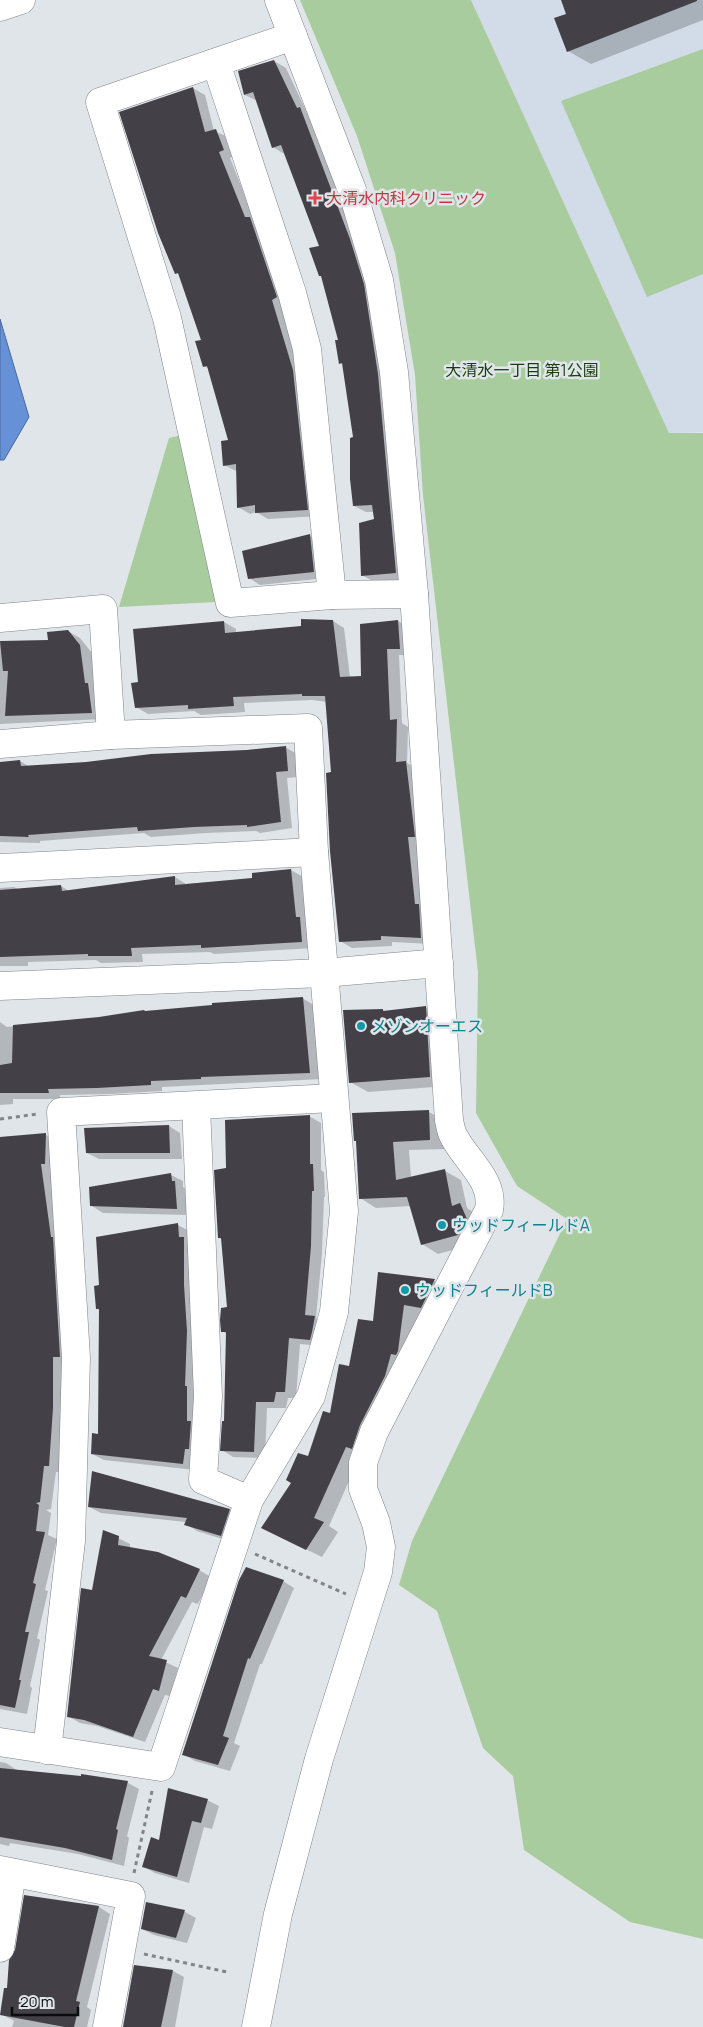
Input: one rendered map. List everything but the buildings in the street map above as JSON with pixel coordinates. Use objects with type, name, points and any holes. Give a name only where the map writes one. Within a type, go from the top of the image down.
[{"type":"street","points":[[256,2027],[278,1914],[319,1759],[378,1572],[381,1547],[376,1523],[362,1489],[363,1462],[374,1432],[489,1210],[491,1200],[488,1187],[453,1135],[449,1120],[414,594],[394,372],[380,280],[352,190],[279,0]]},
{"type":"street","points":[[293,36],[100,102],[167,318],[230,603],[332,595],[414,594]]},
{"type":"street","points":[[216,63],[292,293],[307,349],[332,595]]},
{"type":"street","points":[[0,618],[103,609],[111,735]]},
{"type":"street","points":[[0,744],[111,735],[308,728],[314,852],[344,1211],[334,1312],[311,1396],[249,1500],[161,1767],[0,1742]]},
{"type":"street","points":[[0,868],[314,852]]},
{"type":"street","points":[[0,986],[324,973],[439,964]]},
{"type":"street","points":[[48,1750],[71,1541],[76,1358],[61,1112],[334,1098]]},
{"type":"street","points":[[196,1106],[208,1396],[203,1480],[249,1500]]},
{"type":"street","points":[[0,1948],[6,1872],[131,1896],[107,2027]]},
{"type":"path","points":[[0,1119],[61,1112]]},
{"type":"path","points":[[234,1544],[347,1594]]},
{"type":"path","points":[[131,1896],[133,1877],[154,1782],[161,1767]]},
{"type":"path","points":[[121,1949],[227,1972]]},
{"type":"shaded area","points":[[471,0],[703,0],[703,432],[669,433]]},
{"type":"green space","name":"大清水一丁目 第1公園","points":[[300,0],[471,0],[669,433],[703,433],[703,1939],[630,1922],[524,1850],[513,1776],[483,1748],[437,1611],[399,1585],[412,1541],[567,1219],[517,1186],[476,1113],[478,972],[423,495],[415,375],[395,253],[357,136]]},
{"type":"green space","points":[[703,49],[703,274],[647,297],[561,101]]},
{"type":"green space","points":[[182,435],[216,602],[119,607],[169,438]]},
{"type":"water","points":[[0,319],[29,417],[4,460],[0,460]]},
{"type":"place","name":"大清水内科クリニック","points":[[315,198]]},
{"type":"place","name":"メゾンオーエス","points":[[361,1026]]},
{"type":"place","name":"ウッドフィールドA","points":[[442,1225]]},
{"type":"place","name":"ウッドフィールドB","points":[[405,1290]]}]
